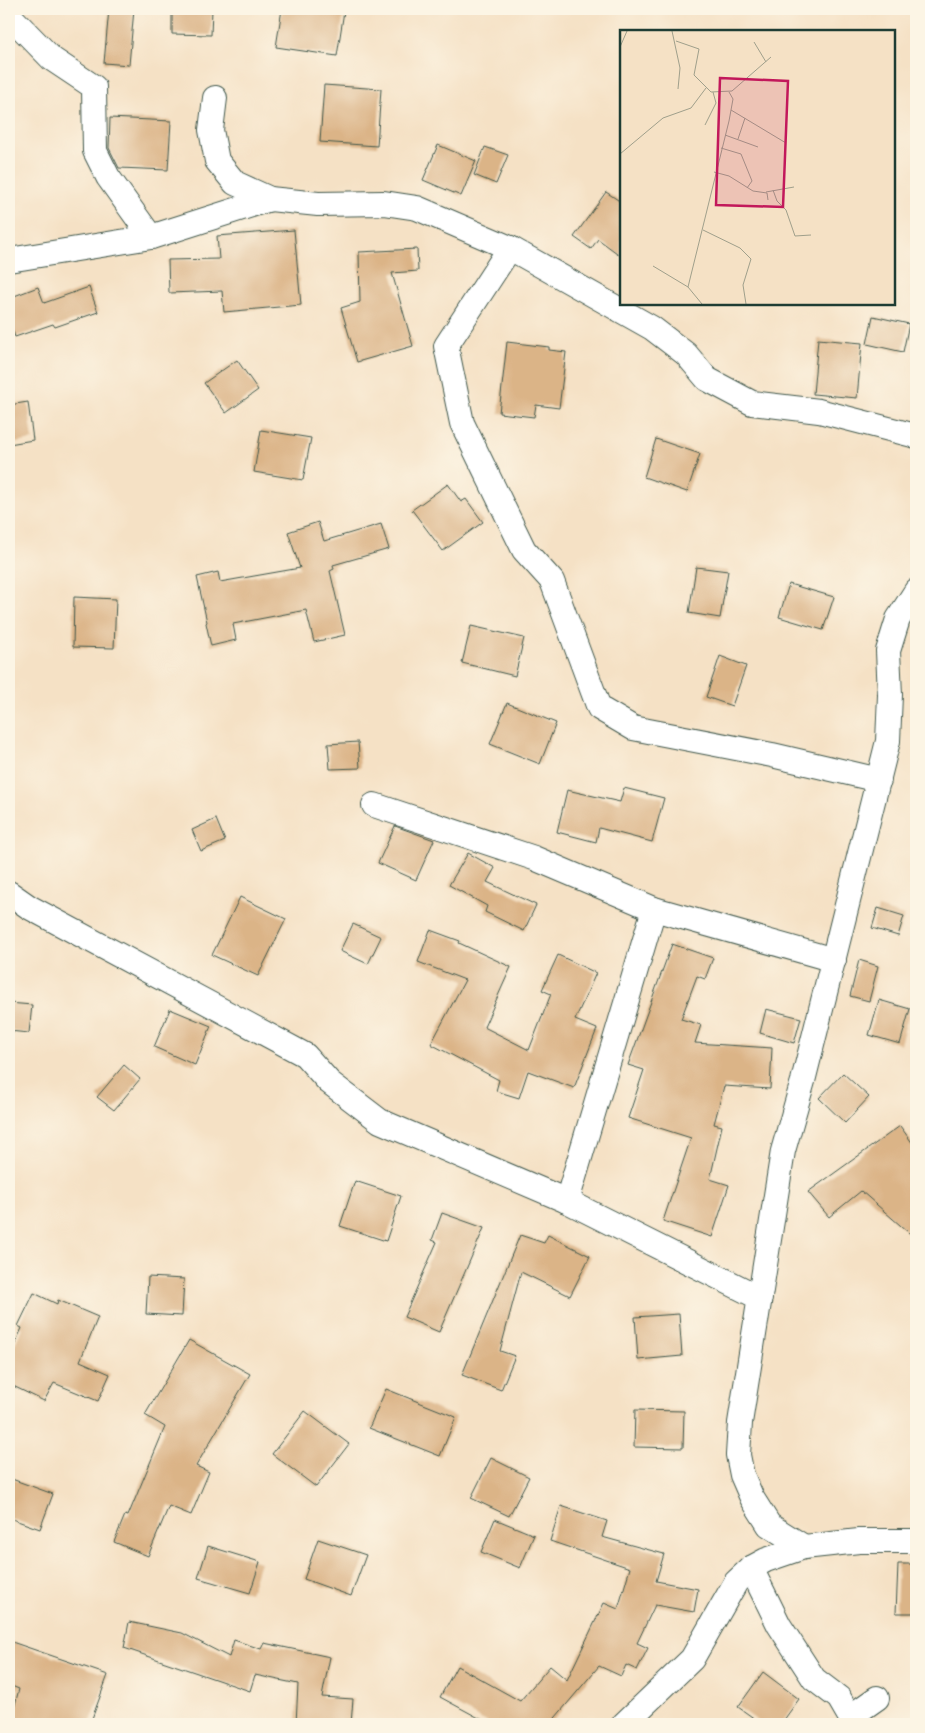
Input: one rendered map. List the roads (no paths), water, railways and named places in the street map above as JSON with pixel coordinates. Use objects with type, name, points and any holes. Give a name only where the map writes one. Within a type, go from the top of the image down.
[{"type":"street","points":[[9,15],[52,59],[94,87],[94,151],[108,177],[151,236]]},
{"type":"street","points":[[214,98],[211,130],[217,161],[235,183],[270,199],[318,204],[384,203],[417,208],[510,248],[652,328],[686,354],[707,379],[752,403],[819,411],[916,436]]},
{"type":"street","points":[[9,260],[151,236],[270,199]]},
{"type":"street","points":[[510,248],[446,346],[462,422],[524,550],[552,581],[599,708],[633,728],[772,754],[878,780]]},
{"type":"street","points":[[804,1547],[769,1525],[752,1498],[742,1476],[738,1455],[740,1423],[783,1151],[834,960],[888,741],[890,695],[888,651],[898,620],[916,591]]},
{"type":"street","points":[[374,805],[534,858],[654,909],[834,960]]},
{"type":"street","points":[[9,893],[29,907],[305,1055],[329,1082],[380,1122],[567,1201],[760,1298]]},
{"type":"street","points":[[567,1201],[654,909]]},
{"type":"street","points":[[624,1724],[692,1659],[736,1582],[751,1568],[766,1560],[804,1547],[859,1541],[916,1541]]},
{"type":"street","points":[[751,1568],[779,1625],[814,1679],[839,1698],[850,1717],[877,1698]]}]
